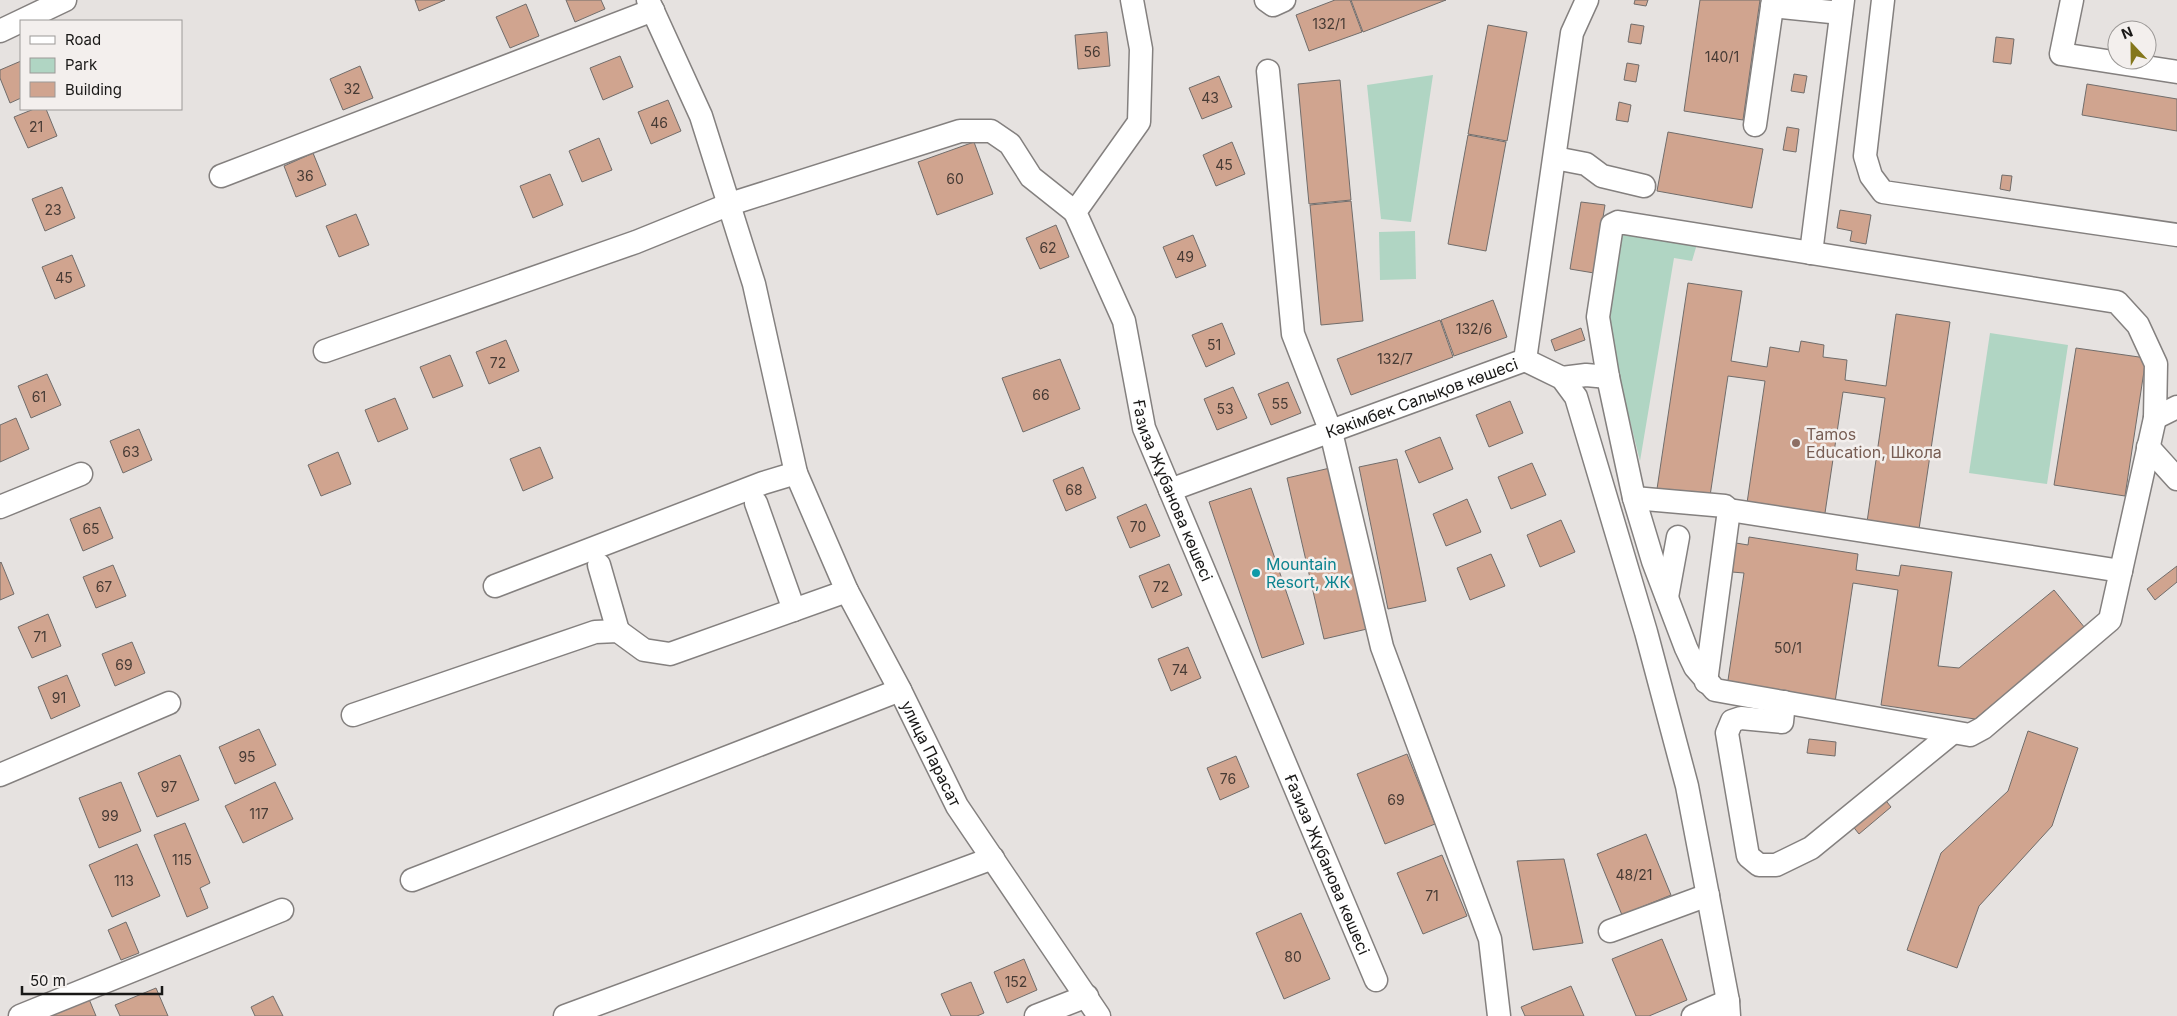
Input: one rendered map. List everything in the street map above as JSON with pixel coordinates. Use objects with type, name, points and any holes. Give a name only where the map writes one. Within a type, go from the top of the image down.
[{"type":"street","points":[[23,20],[65,0]]},
{"type":"street","points":[[325,351],[636,242],[730,204],[960,131],[991,131],[1010,144],[1031,177],[1075,212],[1139,122],[1141,48],[1132,0]]},
{"type":"street","points":[[1266,0],[1273,4],[1284,0]]},
{"type":"street","name":"Кәкімбек Салықов көшесі","points":[[1170,490],[1525,360],[1572,33],[1587,0]]},
{"type":"street","points":[[1884,0],[1865,156],[1871,176],[1883,192],[2177,235]]},
{"type":"street","points":[[2072,0],[2061,54],[2177,72]]},
{"type":"street","points":[[1755,124],[1773,3],[1842,6],[1811,252]]},
{"type":"street","points":[[221,176],[650,5]]},
{"type":"street","name":"улица Парасат","points":[[650,5],[701,116],[730,204],[756,293],[796,473],[847,591],[900,690],[957,806],[1099,1016]]},
{"type":"street","points":[[0,31],[20,21]]},
{"type":"street","points":[[1268,71],[1294,334],[1331,432],[1382,647],[1490,939],[1499,1016]]},
{"type":"street","points":[[1554,158],[1586,164],[1602,176],[1644,186]]},
{"type":"street","name":"Ғазиза Жұбанова көшесі","points":[[1075,212],[1124,321],[1144,428],[1376,980]]},
{"type":"street","points":[[1618,222],[1811,252],[2117,302],[2138,324],[2156,364],[2155,418],[2110,620],[1983,728],[1970,735],[1715,690],[1706,682],[1695,667],[1653,561],[1634,498],[1608,377],[1598,317],[1612,224],[1618,222]]},
{"type":"street","points":[[1525,360],[1562,378],[1576,397],[1646,632],[1687,786],[1728,1009],[1693,1016]]},
{"type":"street","points":[[1562,378],[1586,375],[1608,377]]},
{"type":"street","points":[[2155,418],[2177,407]]},
{"type":"street","points":[[2148,447],[2177,479]]},
{"type":"street","points":[[495,586],[763,483],[796,473]]},
{"type":"street","points":[[0,507],[82,474]]},
{"type":"street","points":[[1634,498],[1725,506],[1729,510],[2122,571]]},
{"type":"street","points":[[756,503],[794,610]]},
{"type":"street","points":[[1706,682],[1729,510]]},
{"type":"street","points":[[1667,598],[1678,537]]},
{"type":"street","points":[[599,565],[618,631],[644,650],[670,654],[847,591]]},
{"type":"street","points":[[354,715],[595,632],[618,631]]},
{"type":"street","points":[[412,880],[900,690]]},
{"type":"street","points":[[1784,702],[1782,722],[1741,718],[1732,721],[1727,733],[1748,856],[1759,865],[1776,865],[1811,848],[1952,733]]},
{"type":"street","points":[[0,775],[169,703]]},
{"type":"street","points":[[565,1016],[993,858]]},
{"type":"street","points":[[1610,931],[1708,895]]},
{"type":"street","points":[[20,1016],[282,910]]},
{"type":"street","points":[[1036,1016],[1086,996]]},
{"type":"green space","points":[[1433,75],[1411,222],[1381,219],[1367,85]]},
{"type":"green space","points":[[1415,231],[1416,279],[1380,280],[1379,232]]},
{"type":"green space","points":[[1619,232],[1697,244],[1692,261],[1674,258],[1640,461],[1606,325]]},
{"type":"green space","points":[[1990,333],[2068,345],[2047,484],[1969,473]]},
{"type":"building","points":[[415,0],[445,0],[419,11]]},
{"type":"building","points":[[566,0],[601,0],[605,9],[575,22]]},
{"type":"building","points":[[1335,0],[1350,0],[1362,32],[1309,51],[1296,15]]},
{"type":"building","points":[[1351,0],[1446,0],[1363,32]]},
{"type":"building","points":[[1635,0],[1648,0],[1646,6],[1634,4]]},
{"type":"building","points":[[1700,0],[1760,0],[1743,120],[1684,111]]},
{"type":"building","points":[[526,4],[539,36],[510,48],[496,17]]},
{"type":"building","points":[[1631,24],[1644,26],[1641,44],[1628,42]]},
{"type":"building","points":[[1488,25],[1527,32],[1507,141],[1468,134]]},
{"type":"building","points":[[1107,32],[1110,66],[1078,69],[1075,35]]},
{"type":"building","points":[[1996,37],[2014,39],[2011,64],[1993,62]]},
{"type":"building","points":[[620,56],[633,87],[603,100],[590,68]]},
{"type":"building","points":[[20,61],[20,98],[10,103],[0,78],[0,70]]},
{"type":"building","points":[[1627,63],[1639,65],[1636,82],[1624,80]]},
{"type":"building","points":[[360,66],[373,98],[343,110],[330,79]]},
{"type":"building","points":[[1794,74],[1807,76],[1804,93],[1791,91]]},
{"type":"building","points":[[1219,76],[1232,107],[1202,119],[1189,88]]},
{"type":"building","points":[[1340,80],[1351,200],[1309,204],[1298,84]]},
{"type":"building","points":[[2087,84],[2177,99],[2177,131],[2082,115]]},
{"type":"building","points":[[668,100],[681,131],[651,144],[638,112]]},
{"type":"building","points":[[1619,102],[1631,105],[1628,122],[1616,120]]},
{"type":"building","points":[[32,110],[46,110],[57,136],[28,148],[14,117]]},
{"type":"building","points":[[1787,127],[1799,129],[1796,152],[1783,150]]},
{"type":"building","points":[[1668,132],[1763,149],[1752,208],[1657,191]]},
{"type":"building","points":[[1468,135],[1506,142],[1486,251],[1448,244]]},
{"type":"building","points":[[599,138],[612,170],[582,182],[569,151]]},
{"type":"building","points":[[974,142],[993,194],[937,215],[918,162]]},
{"type":"building","points":[[1232,142],[1245,174],[1216,186],[1203,155]]},
{"type":"building","points":[[313,153],[326,185],[296,197],[284,166]]},
{"type":"building","points":[[550,174],[563,205],[533,218],[520,186]]},
{"type":"building","points":[[2002,175],[2012,176],[2010,191],[2000,189]]},
{"type":"building","points":[[62,187],[75,218],[45,231],[32,199]]},
{"type":"building","points":[[1351,201],[1363,321],[1321,325],[1310,205]]},
{"type":"building","points":[[1581,202],[1605,205],[1594,273],[1570,269]]},
{"type":"building","points":[[1840,210],[1871,215],[1866,244],[1850,241],[1852,231],[1837,228]]},
{"type":"building","points":[[356,214],[369,245],[339,257],[326,226]]},
{"type":"building","points":[[1056,225],[1069,257],[1040,269],[1026,238]]},
{"type":"building","points":[[1193,235],[1206,266],[1176,278],[1163,247]]},
{"type":"building","points":[[72,255],[85,286],[55,299],[42,267]]},
{"type":"building","name":"Tamos Education, Школа","points":[[1688,283],[1742,291],[1731,361],[1767,367],[1770,347],[1799,352],[1801,341],[1824,345],[1823,357],[1847,360],[1845,380],[1886,386],[1896,314],[1950,322],[1919,529],[1867,522],[1885,398],[1843,392],[1825,513],[1747,503],[1765,381],[1728,376],[1710,496],[1657,489]]},
{"type":"building","points":[[1493,300],[1507,337],[1454,356],[1441,320]]},
{"type":"building","points":[[1440,320],[1453,357],[1351,395],[1337,359]]},
{"type":"building","points":[[1222,323],[1235,354],[1206,367],[1192,335]]},
{"type":"building","points":[[1581,328],[1585,340],[1555,351],[1551,340]]},
{"type":"building","points":[[506,340],[519,371],[489,384],[476,352]]},
{"type":"building","points":[[2076,348],[2146,358],[2125,496],[2054,485]]},
{"type":"building","points":[[450,355],[463,386],[433,398],[420,367]]},
{"type":"building","points":[[1060,359],[1080,409],[1023,432],[1002,378]]},
{"type":"building","points":[[47,374],[61,405],[31,418],[18,386]]},
{"type":"building","points":[[1288,382],[1301,413],[1271,425],[1258,394]]},
{"type":"building","points":[[1233,387],[1247,418],[1217,430],[1204,399]]},
{"type":"building","points":[[395,398],[408,429],[378,442],[365,410]]},
{"type":"building","points":[[1510,401],[1523,433],[1489,447],[1476,415]]},
{"type":"building","points":[[16,418],[29,449],[0,462],[0,425]]},
{"type":"building","points":[[139,429],[152,460],[123,473],[110,441]]},
{"type":"building","points":[[1440,437],[1453,469],[1419,483],[1405,451]]},
{"type":"building","points":[[540,447],[553,478],[523,491],[510,459]]},
{"type":"building","points":[[338,452],[351,484],[321,496],[308,465]]},
{"type":"building","points":[[1397,459],[1426,601],[1388,609],[1359,467]]},
{"type":"building","points":[[1532,463],[1546,495],[1511,509],[1498,477]]},
{"type":"building","points":[[1083,467],[1096,498],[1066,511],[1053,480]]},
{"type":"building","points":[[1330,468],[1367,629],[1324,639],[1287,478]]},
{"type":"building","name":"Mountain Resort, ЖК","points":[[1251,488],[1304,644],[1262,658],[1209,502]]},
{"type":"building","points":[[1467,499],[1481,532],[1446,546],[1433,514]]},
{"type":"building","points":[[1146,504],[1160,536],[1130,548],[1117,517]]},
{"type":"building","points":[[100,507],[113,538],[83,551],[70,519]]},
{"type":"building","points":[[1561,520],[1575,552],[1540,567],[1527,535]]},
{"type":"building","points":[[1749,537],[1858,554],[1856,570],[1899,576],[1901,565],[1952,572],[1938,666],[1959,668],[2054,590],[2085,628],[1975,719],[1881,705],[1898,590],[1853,583],[1835,702],[1727,687],[1744,573],[1732,572],[1736,543],[1748,545]]},
{"type":"building","points":[[1491,554],[1505,586],[1470,600],[1457,568]]},
{"type":"building","points":[[0,563],[14,594],[0,600]]},
{"type":"building","points":[[1169,564],[1182,595],[1152,608],[1139,576]]},
{"type":"building","points":[[113,565],[126,596],[96,608],[83,577]]},
{"type":"building","points":[[2177,566],[2177,582],[2155,600],[2147,589]]},
{"type":"building","points":[[48,614],[61,646],[32,658],[18,627]]},
{"type":"building","points":[[132,642],[145,673],[115,686],[102,654]]},
{"type":"building","points":[[1188,647],[1201,678],[1171,691],[1158,659]]},
{"type":"building","points":[[67,675],[80,706],[51,719],[38,687]]},
{"type":"building","points":[[259,729],[276,765],[235,784],[219,747]]},
{"type":"building","points":[[2028,731],[2078,748],[2052,826],[1979,906],[1957,968],[1907,950],[1941,853],[2008,791]]},
{"type":"building","points":[[1809,739],[1836,742],[1835,756],[1807,753]]},
{"type":"building","points":[[1407,754],[1435,824],[1385,844],[1357,774]]},
{"type":"building","points":[[180,755],[199,800],[157,817],[138,773]]},
{"type":"building","points":[[1236,756],[1249,787],[1220,800],[1207,768]]},
{"type":"building","points":[[121,782],[141,831],[99,848],[79,798]]},
{"type":"building","points":[[275,782],[293,819],[243,843],[225,806]]},
{"type":"building","points":[[1883,797],[1891,807],[1859,834],[1851,824]]},
{"type":"building","points":[[185,823],[210,883],[200,888],[208,908],[187,917],[154,835]]},
{"type":"building","points":[[1646,834],[1671,895],[1622,915],[1597,854]]},
{"type":"building","points":[[137,844],[160,896],[112,917],[89,865]]},
{"type":"building","points":[[1442,855],[1467,916],[1423,934],[1397,873]]},
{"type":"building","points":[[1564,859],[1583,943],[1533,950],[1517,861]]},
{"type":"building","points":[[1301,913],[1330,979],[1284,999],[1256,933]]},
{"type":"building","points":[[126,922],[139,953],[121,960],[108,930]]},
{"type":"building","points":[[1662,939],[1687,1000],[1649,1016],[1636,1016],[1612,959]]},
{"type":"building","points":[[1024,959],[1037,990],[1007,1003],[994,972]]},
{"type":"building","points":[[971,982],[984,1013],[977,1016],[951,1016],[941,994]]},
{"type":"building","points":[[1571,986],[1584,1016],[1525,1016],[1521,1007]]},
{"type":"building","points":[[156,988],[168,1016],[120,1016],[115,1005]]},
{"type":"building","points":[[273,996],[283,1016],[255,1016],[251,1007]]},
{"type":"building","points":[[89,999],[96,1016],[48,1016]]},
{"type":"place","name":"Tamos Education, Школа","points":[[1796,443]]},
{"type":"place","name":"Mountain Resort, ЖК","points":[[1256,573]]}]
